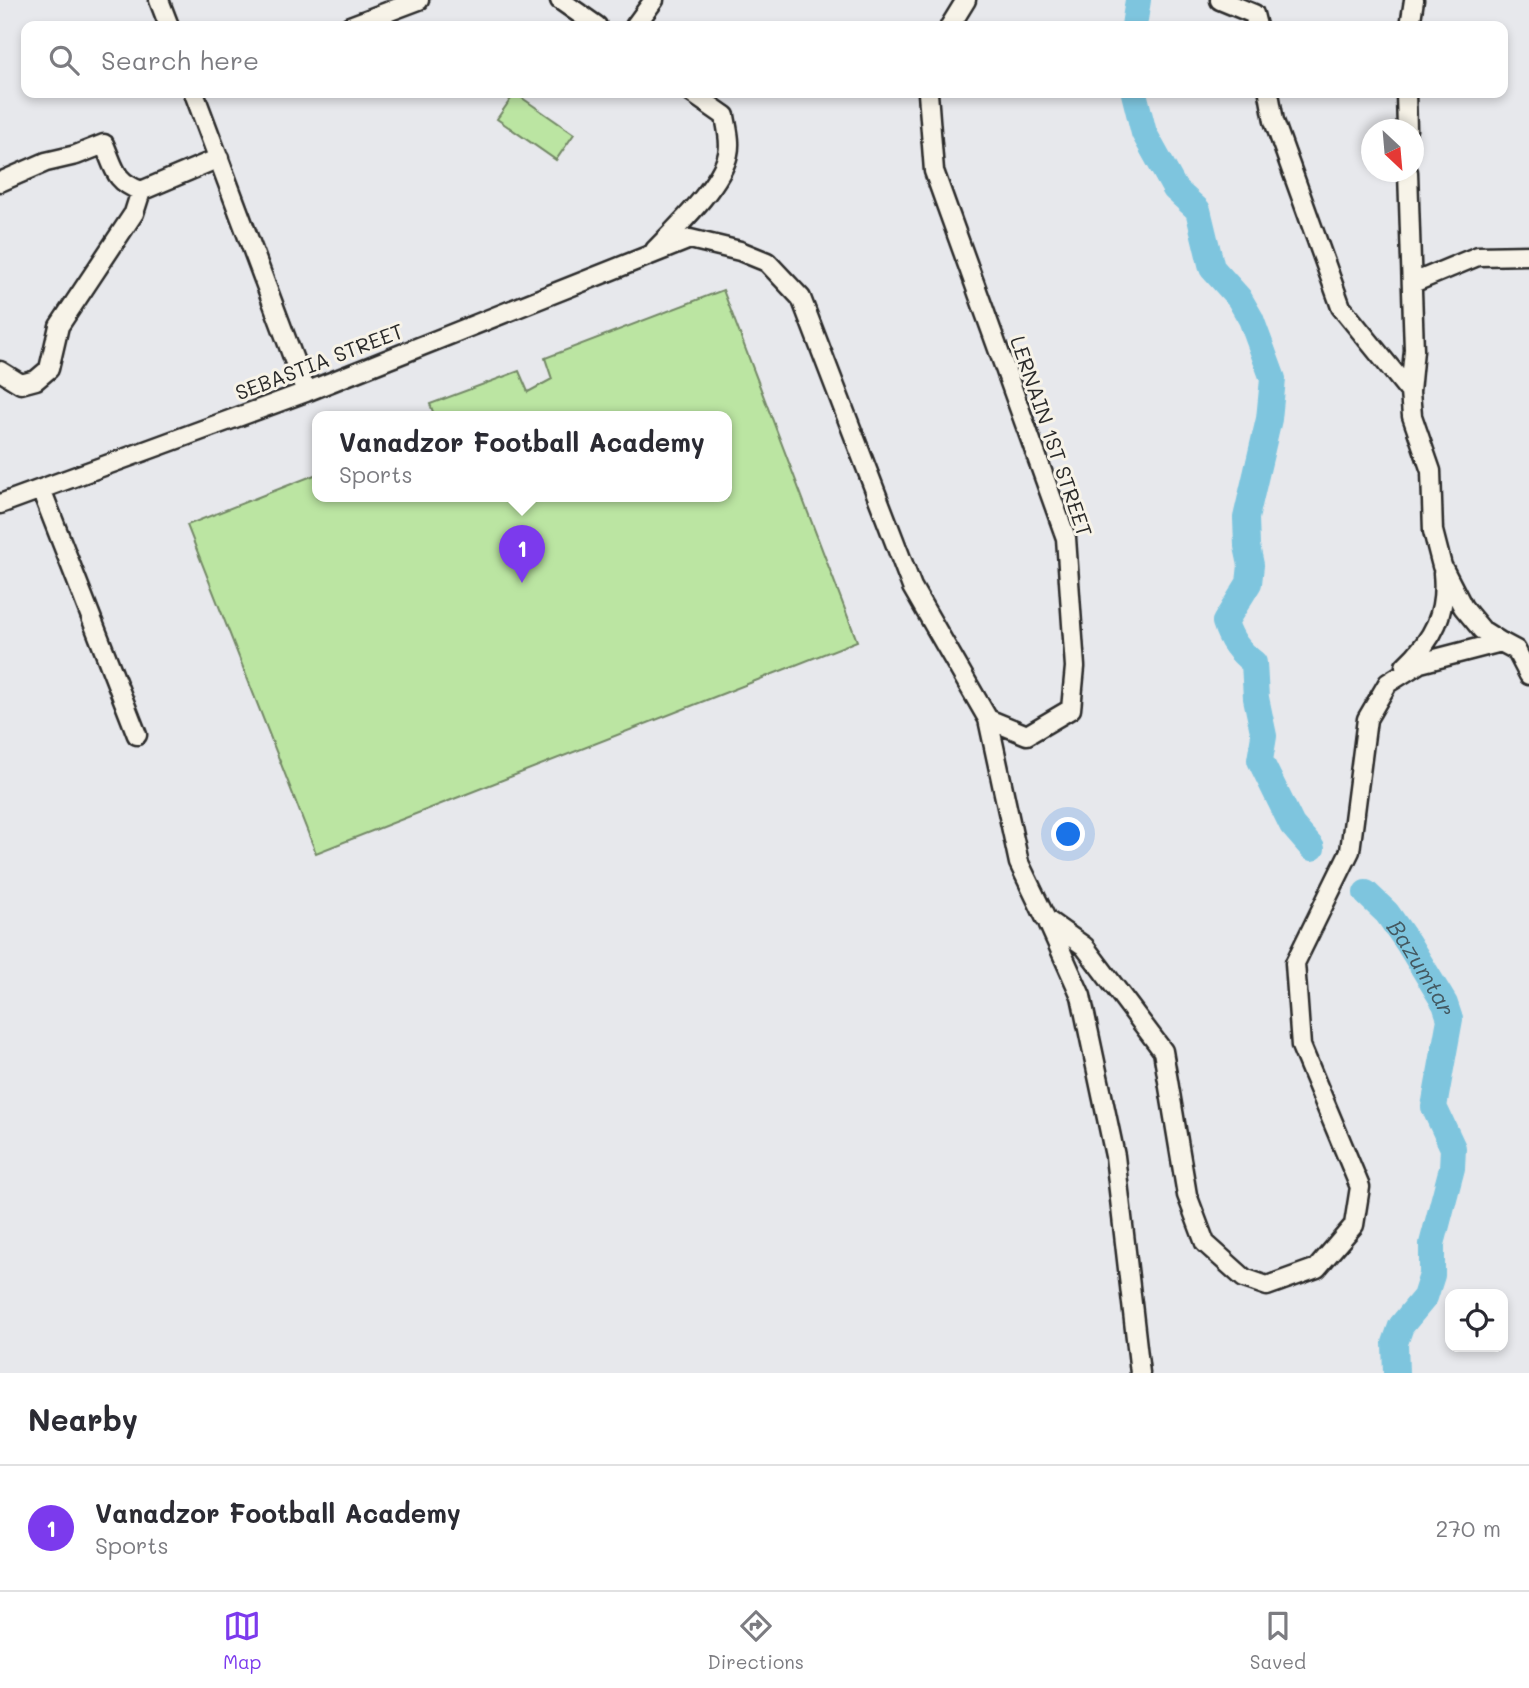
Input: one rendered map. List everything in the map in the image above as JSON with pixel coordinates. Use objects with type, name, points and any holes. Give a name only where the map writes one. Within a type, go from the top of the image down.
[{"type":"street","points":[[159,0],[167,21]]},
{"type":"street","points":[[364,21],[419,0]]},
{"type":"street","points":[[560,0],[590,21]]},
{"type":"street","points":[[639,21],[654,0]]},
{"type":"street","points":[[953,21],[966,0]]},
{"type":"street","points":[[1220,0],[1254,14],[1256,21]]},
{"type":"street","points":[[1411,21],[1415,0]]},
{"type":"street","points":[[196,98],[306,392]]},
{"type":"street","points":[[652,252],[702,197],[723,168],[729,153],[725,116],[699,98]]},
{"type":"street","name":"LERNAIN 1ST STREET","points":[[928,98],[934,171],[1066,538],[1075,667],[1071,709],[1027,736],[988,719]]},
{"type":"street","points":[[1270,98],[1274,121],[1340,307],[1410,392]]},
{"type":"street","points":[[1406,98],[1407,119]]},
{"type":"street","points":[[0,182],[46,162],[76,155],[104,144],[119,178],[126,186],[141,191],[219,158]]},
{"type":"street","points":[[1046,919],[1084,946],[1163,1051],[1187,1195],[1205,1243],[1244,1278],[1267,1286],[1317,1268],[1354,1225],[1360,1187],[1301,1046],[1295,963],[1350,851],[1367,719],[1388,683],[1428,641],[1440,616],[1445,592],[1433,531],[1432,471],[1412,416],[1410,392],[1414,349],[1413,282],[1408,182]]},
{"type":"street","points":[[0,371],[21,384],[36,380],[49,369],[59,326],[134,213],[141,191]]},
{"type":"street","name":"SEBASTIA STREET","points":[[0,504],[306,392],[690,239],[740,251],[767,262],[801,298],[912,587],[988,719],[1019,863],[1081,996],[1115,1156],[1140,1373]]},
{"type":"street","points":[[1413,282],[1478,256],[1529,255]]},
{"type":"street","points":[[41,489],[137,735]]},
{"type":"street","points":[[1442,566],[1463,607],[1482,630],[1516,650],[1529,676]]},
{"type":"street","points":[[1388,683],[1420,663],[1501,642]]},
{"type":"green space","points":[[512,98],[522,98],[574,134],[556,160],[497,119]]},
{"type":"green space","points":[[723,290],[857,641],[316,853],[187,525],[312,476],[312,502],[732,502],[732,411],[433,411],[430,404],[519,371],[528,392],[552,379],[545,358]]},
{"type":"waterway","points":[[1135,21],[1138,0]]},
{"type":"waterway","points":[[1135,98],[1144,133],[1175,189],[1198,210],[1212,268],[1239,298],[1251,319],[1273,379],[1269,419],[1246,518],[1251,565],[1249,583],[1225,622],[1236,645],[1254,663],[1256,698],[1264,736],[1260,760],[1292,825],[1312,848]]},
{"type":"waterway","name":"Bazumtar","points":[[1366,893],[1387,913],[1408,943],[1445,1004],[1450,1019],[1434,1107],[1453,1148],[1452,1168],[1432,1244],[1432,1275],[1425,1297],[1401,1326],[1395,1343],[1396,1373]]},
{"type":"place","name":"Vanadzor Football Academy","points":[[522,583]]}]
